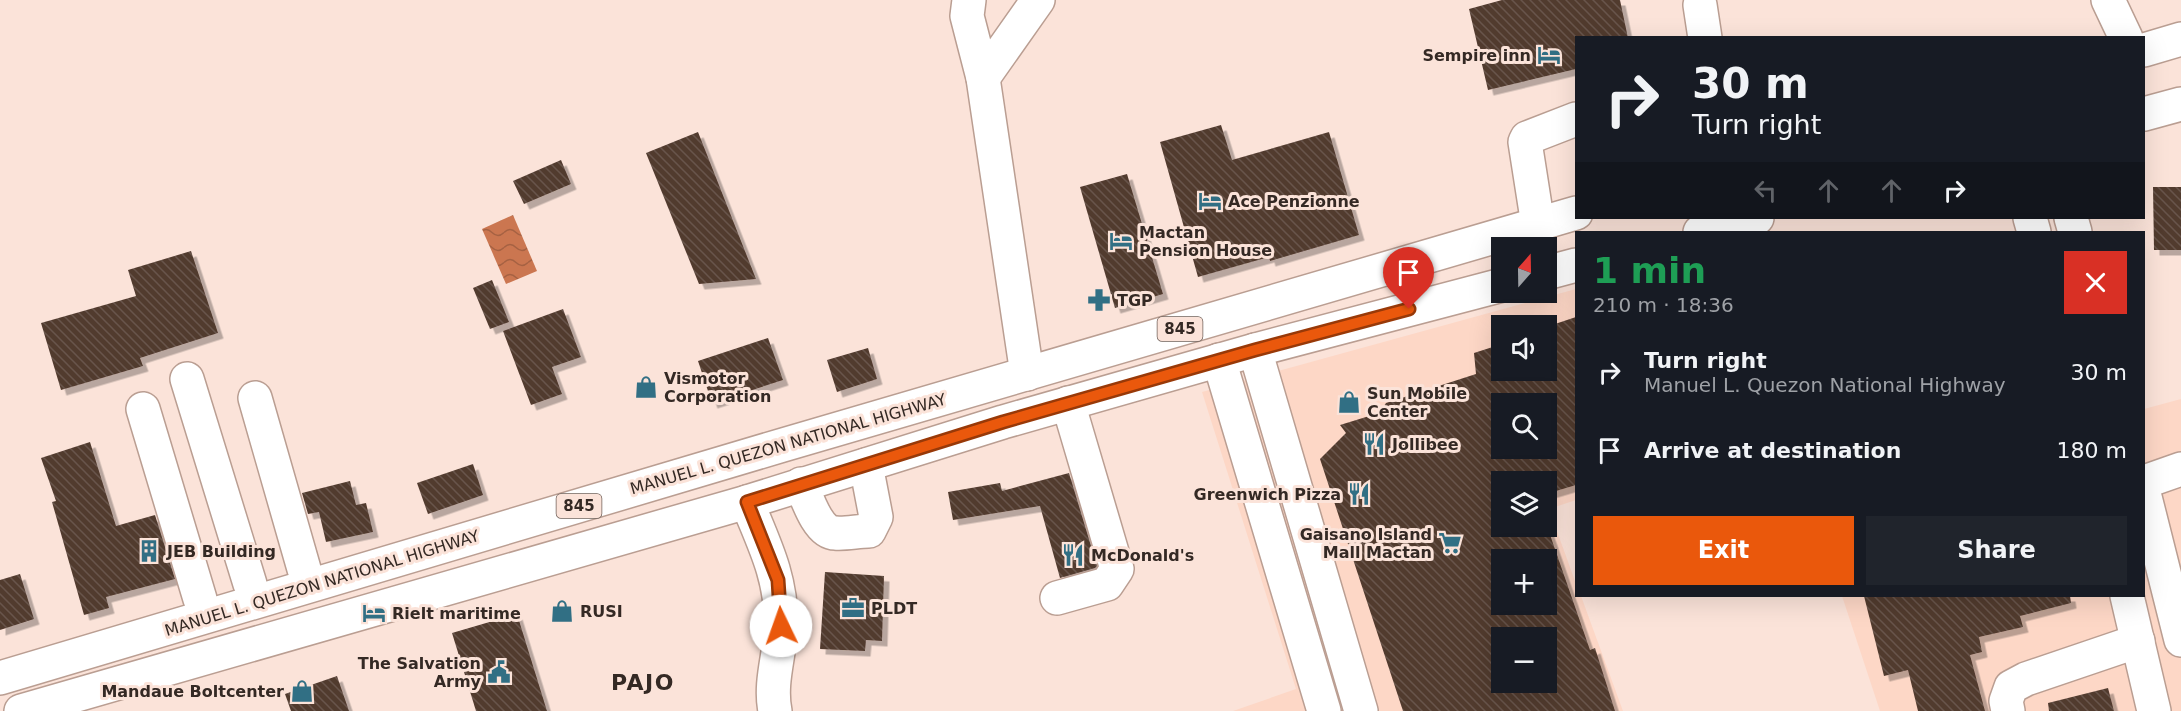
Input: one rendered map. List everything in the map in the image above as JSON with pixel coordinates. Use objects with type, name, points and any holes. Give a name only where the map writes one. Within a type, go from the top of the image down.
[{"type":"main road","points":[[969,0],[967,16],[983,78],[1027,374]]},
{"type":"main road","points":[[983,78],[1038,0]]},
{"type":"main road","points":[[2108,0],[2125,36]]},
{"type":"main road","points":[[1700,5],[1705,36]]},
{"type":"main road","points":[[2145,50],[2181,39]]},
{"type":"main road","points":[[2145,114],[2181,104]]},
{"type":"main road","points":[[1538,225],[1525,142],[1527,138],[1575,119]]},
{"type":"main road","name":"MANUEL L. QUEZON NATIONAL HIGHWAY","points":[[0,678],[783,445],[1575,213]]},
{"type":"main road","points":[[1704,231],[1751,219]]},
{"type":"main road","points":[[1557,270],[1575,265]]},
{"type":"main road","name":"845","points":[[21,711],[747,502],[1068,403],[1255,350],[1491,288]]},
{"type":"main road","points":[[1255,350],[1361,711]]},
{"type":"main road","points":[[1219,360],[1324,711]]},
{"type":"main road","points":[[187,379],[250,584]]},
{"type":"main road","points":[[255,398],[304,569]]},
{"type":"main road","points":[[1057,598],[1107,584],[1117,569],[1068,403]]},
{"type":"main road","points":[[143,409],[200,599]]},
{"type":"main road","points":[[783,445],[820,523],[825,531],[833,534],[869,531],[876,517],[866,465]]},
{"type":"main road","points":[[2145,482],[2181,469]]},
{"type":"main road","points":[[2145,501],[2155,586],[2181,640]]},
{"type":"main road","points":[[747,502],[778,580],[781,626],[772,697],[775,711]]},
{"type":"main road","points":[[1267,518],[1300,506]]},
{"type":"main road","points":[[0,658],[354,554],[366,557],[376,567]]},
{"type":"main road","points":[[2127,597],[2154,711]]},
{"type":"main road","points":[[2008,711],[2006,701],[2011,687],[2026,679],[2138,641]]},
{"type":"shaded area","points":[[1575,289],[1575,500],[1557,506],[1557,471],[1491,471],[1491,537],[1557,537],[1557,531],[1575,581],[1575,597],[1581,597],[1623,711],[1233,711],[1296,689],[1202,392],[1525,303],[1557,303],[1557,294]]},
{"type":"shaded area","points":[[2181,399],[2181,711],[1880,711],[1842,597],[2145,597],[2145,409]]},
{"type":"water","points":[[513,215],[537,271],[506,284],[482,229]]},
{"type":"building","points":[[1502,0],[1620,0],[1628,36],[1575,36],[1575,69],[1488,90],[1469,9]]},
{"type":"building","points":[[1221,125],[1232,160],[1329,132],[1359,235],[1270,261],[1269,257],[1198,277],[1160,142]]},
{"type":"building","points":[[698,132],[756,279],[699,284],[646,153]]},
{"type":"building","points":[[561,160],[571,184],[524,204],[513,181]]},
{"type":"building","name":"Mactan Pension House","points":[[1127,174],[1163,294],[1115,308],[1080,187]]},
{"type":"building","points":[[2153,187],[2181,187],[2181,250],[2154,250]]},
{"type":"building","points":[[191,251],[218,333],[140,358],[143,366],[61,390],[41,323],[136,296],[128,270]]},
{"type":"building","points":[[492,280],[509,322],[490,329],[473,288]]},
{"type":"building","points":[[563,309],[581,357],[552,367],[562,394],[531,405],[503,331]]},
{"type":"building","name":"Gaisano Island Mall Mactan","points":[[1575,317],[1575,485],[1557,491],[1557,471],[1491,471],[1491,537],[1551,537],[1555,549],[1491,549],[1491,615],[1557,615],[1557,555],[1590,650],[1595,648],[1615,711],[1403,711],[1320,459],[1346,433],[1340,425],[1379,413],[1386,403],[1476,374],[1474,353],[1491,348],[1491,381],[1557,381],[1557,323]]},
{"type":"building","points":[[768,338],[783,380],[712,403],[698,361]]},
{"type":"building","points":[[868,348],[877,379],[837,392],[827,360]]},
{"type":"building","points":[[90,442],[116,526],[155,515],[175,579],[106,597],[109,608],[84,615],[52,502],[56,501],[41,458]]},
{"type":"building","points":[[473,464],[483,495],[428,514],[417,483]]},
{"type":"building","points":[[1069,473],[1097,566],[1095,568],[1060,578],[1040,506],[953,520],[948,492],[1000,483],[1002,491]]},
{"type":"building","points":[[350,481],[356,505],[366,503],[373,532],[326,542],[319,512],[308,514],[302,493]]},
{"type":"building","name":"PLDT","points":[[825,572],[884,576],[882,641],[866,640],[865,651],[820,649]]},
{"type":"building","points":[[20,574],[34,619],[0,630],[0,580]]},
{"type":"building","points":[[1864,597],[2070,597],[2071,603],[2020,616],[2023,627],[1979,637],[1982,652],[1970,655],[1985,711],[1918,711],[1908,670],[1884,676]]},
{"type":"building","name":"The Salvation Army","points":[[517,614],[547,711],[476,711],[452,633]]},
{"type":"building","points":[[337,676],[349,711],[291,711],[285,694]]},
{"type":"building","points":[[2108,688],[2114,711],[2049,711],[2048,703]]},
{"type":"place","name":"Sempire inn","points":[[1549,55]]},
{"type":"place","name":"Ace Penzionne","points":[[1210,201]]},
{"type":"place","name":"Mactan Pension House","points":[[1121,241]]},
{"type":"place","name":"TGP","points":[[1099,300]]},
{"type":"place","name":"Vismotor Corporation","points":[[646,387]]},
{"type":"place","name":"Sun Mobile Center","points":[[1349,402]]},
{"type":"place","name":"Jollibee","points":[[1374,444]]},
{"type":"place","name":"Greenwich Pizza","points":[[1359,494]]},
{"type":"place","name":"Gaisano Island Mall Mactan","points":[[1450,543]]},
{"type":"place","name":"JEB Building","points":[[149,551]]},
{"type":"place","name":"McDonald's","points":[[1073,555]]},
{"type":"place","name":"PLDT","points":[[853,608]]},
{"type":"place","name":"RUSI","points":[[562,611]]},
{"type":"place","name":"Rielt maritime","points":[[374,613]]},
{"type":"place","name":"The Salvation Army","points":[[499,672]]},
{"type":"place","name":"Mandaue Boltcenter","points":[[302,691]]},
{"type":"district","name":"PAJO","points":[[643,682]]},
{"type":"route","points":[[781,626],[778,580],[747,502],[1003,422],[1409,309]]}]
